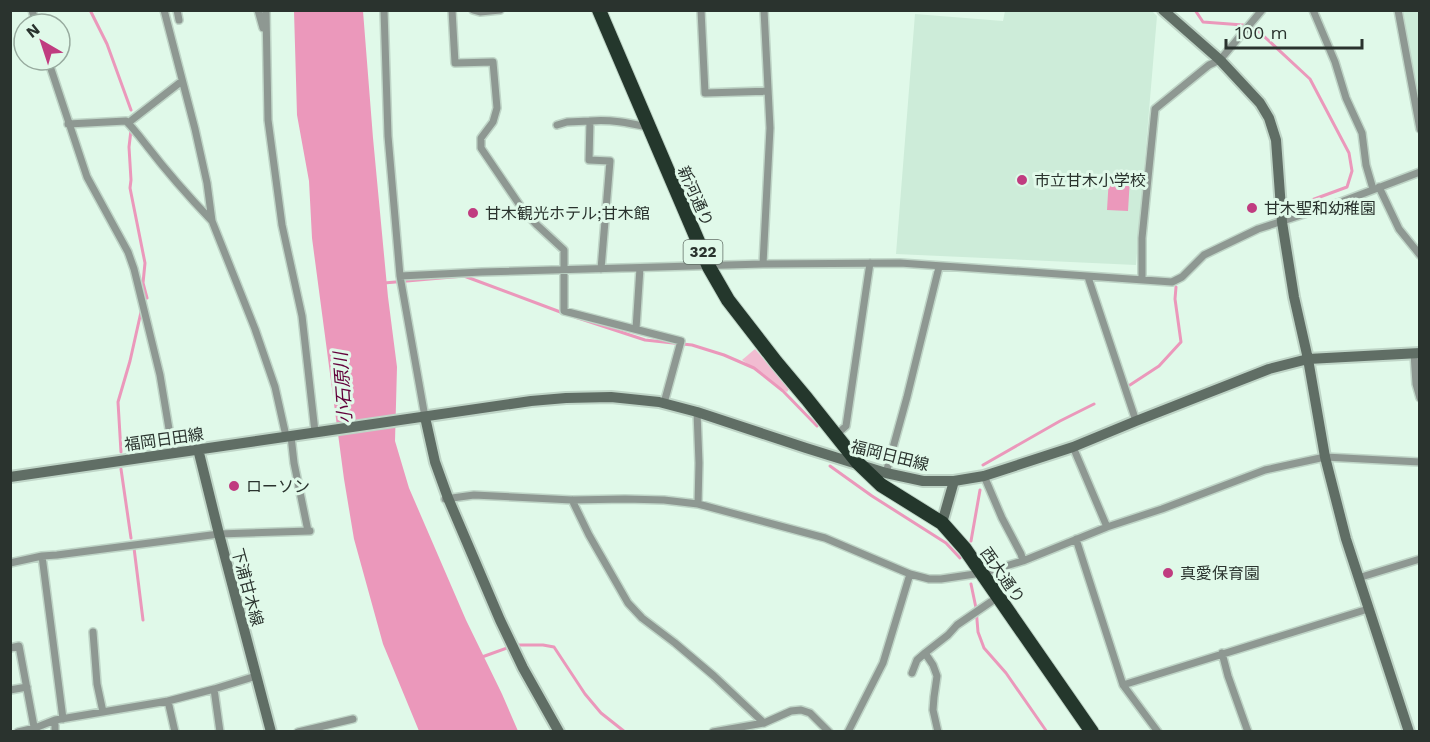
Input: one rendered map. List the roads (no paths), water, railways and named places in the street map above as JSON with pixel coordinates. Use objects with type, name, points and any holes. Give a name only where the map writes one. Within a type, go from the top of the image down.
[{"type":"highway","name":"新河通り","points":[[599,10],[709,267],[728,300],[858,463]]},
{"type":"highway","name":"西大通り","points":[[858,463],[881,485],[942,523],[965,549],[1092,732]]},
{"type":"main road","points":[[1163,10],[1220,60],[1260,103],[1269,118],[1276,140],[1282,222],[1294,297],[1308,359],[1325,457],[1358,578],[1409,732]]},
{"type":"main road","name":"福岡日田線","points":[[10,477],[531,401],[611,397],[664,403],[697,412],[886,473],[923,481],[954,481],[984,476],[1073,447],[1269,369],[1308,359],[1417,353]]},
{"type":"main road","points":[[420,418],[445,499],[523,668],[559,732]]},
{"type":"main road","name":"下浦甘木線","points":[[198,449],[272,732]]},
{"type":"main road","points":[[942,523],[954,481]]},
{"type":"street","points":[[10,563],[42,556],[219,534],[309,531],[289,436],[275,387],[255,329],[212,221],[207,183],[164,10]]},
{"type":"street","points":[[177,10],[179,20]]},
{"type":"street","points":[[258,10],[266,40]]},
{"type":"street","points":[[266,10],[268,120],[282,225],[302,316],[318,432]]},
{"type":"street","points":[[384,10],[388,136],[400,276],[420,418]]},
{"type":"street","points":[[452,10],[455,63],[493,62],[497,108],[493,122],[481,138],[481,148],[524,210],[564,250],[564,311],[681,341],[664,403]]},
{"type":"street","points":[[473,10],[480,12],[500,10]]},
{"type":"street","points":[[701,10],[705,93],[768,91]]},
{"type":"street","points":[[763,264],[770,128],[765,10]]},
{"type":"street","points":[[1142,280],[1144,208],[1155,109],[1209,65],[1220,60],[1262,10]]},
{"type":"street","points":[[1313,10],[1335,62],[1346,98],[1362,133],[1366,165],[1400,230],[1419,255]]},
{"type":"street","points":[[1398,10],[1419,129]]},
{"type":"street","points":[[52,72],[87,177],[128,252],[134,269],[160,375],[173,453]]},
{"type":"street","points":[[128,123],[183,81]]},
{"type":"street","points":[[556,125],[602,120],[648,127]]},
{"type":"street","points":[[68,124],[126,121],[212,221]]},
{"type":"street","points":[[590,121],[590,160],[610,161],[601,269]]},
{"type":"street","points":[[400,276],[763,264],[900,263],[1172,282],[1182,277],[1204,255],[1258,229],[1341,202],[1419,172]]},
{"type":"street","points":[[836,435],[846,426],[870,263]]},
{"type":"street","points":[[886,473],[939,267]]},
{"type":"street","points":[[636,329],[640,268]]},
{"type":"street","points":[[1088,277],[1136,421]]},
{"type":"street","points":[[1417,353],[1416,384],[1419,398]]},
{"type":"street","points":[[697,412],[698,504]]},
{"type":"street","points":[[1073,447],[1107,527]]},
{"type":"street","points":[[445,499],[474,495],[572,500],[663,500],[698,504],[825,538],[910,574],[929,579],[941,579],[982,573],[1023,561],[1107,527],[1265,470],[1325,457],[1419,462]]},
{"type":"street","points":[[984,476],[1023,561]]},
{"type":"street","points":[[572,500],[589,536],[628,603],[642,618],[714,676],[764,723]]},
{"type":"street","points":[[1076,539],[1123,685],[1158,732]]},
{"type":"street","points":[[42,556],[59,719],[55,732]]},
{"type":"street","points":[[1358,578],[1419,559]]},
{"type":"street","points":[[848,732],[882,663],[910,574]]},
{"type":"street","points":[[912,673],[917,660],[957,625],[998,597]]},
{"type":"street","points":[[1123,685],[1368,609]]},
{"type":"street","points":[[93,632],[97,684],[103,712]]},
{"type":"street","points":[[10,648],[20,646],[35,730]]},
{"type":"street","points":[[925,653],[937,676],[933,710],[938,732]]},
{"type":"street","points":[[1222,653],[1248,732]]},
{"type":"street","points":[[18,732],[35,730],[59,719],[168,701],[256,676]]},
{"type":"street","points":[[10,690],[27,687]]},
{"type":"street","points":[[213,689],[220,732]]},
{"type":"street","points":[[168,701],[175,732]]},
{"type":"street","points":[[713,732],[764,723],[791,711],[801,710],[810,713],[829,732]]},
{"type":"street","points":[[298,732],[325,728],[353,719]]},
{"type":"water","name":"小石原川","points":[[294,11],[363,11],[388,297],[397,367],[395,441],[409,488],[466,620],[518,731],[419,731],[383,644],[354,539],[344,479],[312,238],[309,181],[297,115]]},
{"type":"water","points":[[1109,177],[1130,178],[1128,211],[1107,210]]},
{"type":"waterway","points":[[90,10],[107,44],[131,110]]},
{"type":"waterway","points":[[1195,10],[1203,22],[1255,28],[1310,79],[1349,153],[1352,171],[1347,187],[1290,208]]},
{"type":"waterway","points":[[131,130],[130,188],[145,263],[143,283],[147,298]]},
{"type":"waterway","points":[[384,283],[464,276],[563,313]]},
{"type":"waterway","points":[[1130,385],[1159,366],[1181,342],[1175,299],[1176,287]]},
{"type":"waterway","points":[[121,452],[118,402],[141,312]]},
{"type":"waterway","points":[[575,317],[645,340],[692,345],[754,368],[783,391],[817,426]]},
{"type":"waterway","points":[[983,465],[1094,404]]},
{"type":"waterway","points":[[830,466],[946,543],[960,558]]},
{"type":"waterway","points":[[121,469],[131,538]]},
{"type":"waterway","points":[[971,541],[980,490]]},
{"type":"waterway","points":[[134,548],[143,620]]},
{"type":"waterway","points":[[971,584],[978,632],[984,648],[1006,673],[1047,732]]},
{"type":"waterway","points":[[516,645],[554,647],[585,694],[601,713],[625,732]]},
{"type":"waterway","points":[[482,657],[510,647]]},
{"type":"place","name":"市立甘木小学校","points":[[1022,180]]},
{"type":"place","name":"甘木聖和幼稚園","points":[[1252,208]]},
{"type":"place","name":"甘木観光ホテル;甘木館","points":[[473,213]]},
{"type":"place","name":"ローソン","points":[[234,486]]},
{"type":"place","name":"真愛保育園","points":[[1168,573]]}]
